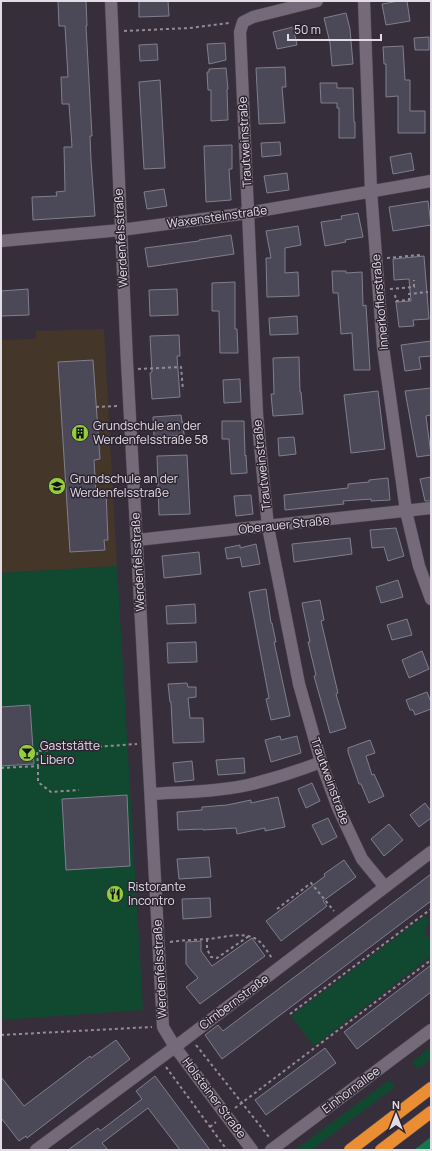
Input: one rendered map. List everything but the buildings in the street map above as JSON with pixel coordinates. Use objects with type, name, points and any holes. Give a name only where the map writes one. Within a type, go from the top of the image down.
[{"type":"highway","points":[[350,1150],[431,1088]]},
{"type":"highway","points":[[382,1150],[431,1112]]},
{"type":"street","name":"Werdenfelsstraße","points":[[111,1],[128,370],[163,1027],[175,1046]]},
{"type":"street","points":[[243,22],[253,17],[317,1]]},
{"type":"street","name":"Innerkoflerstraße","points":[[364,1],[371,191],[383,347],[406,511],[419,566],[431,598]]},
{"type":"street","name":"Trautweinstraße","points":[[243,22],[240,32],[257,414],[268,527],[299,684],[321,762],[338,808],[362,859],[385,887]]},
{"type":"street","name":"Waxensteinstraße","points":[[1,241],[121,230],[248,213],[431,181]]},
{"type":"street","name":"Oberauer Straße","points":[[137,540],[268,527],[431,508]]},
{"type":"street","points":[[151,794],[202,792],[248,785],[294,772],[321,762]]},
{"type":"street","name":"Cimbernstraße","points":[[36,1150],[160,1058],[431,852]]},
{"type":"street","name":"Einhornallee","points":[[274,1148],[431,1030]]},
{"type":"street","name":"Holsteiner Straße","points":[[175,1046],[252,1150]]},
{"type":"path","points":[[113,31],[190,28],[243,22]]},
{"type":"path","points":[[376,258],[420,255]]},
{"type":"path","points":[[378,289],[414,287],[414,280]]},
{"type":"path","points":[[395,295],[396,301],[409,300],[409,294],[428,292]]},
{"type":"path","points":[[128,370],[181,367],[183,390]]},
{"type":"path","points":[[96,407],[130,405]]},
{"type":"path","points":[[79,790],[51,792],[38,782],[37,751],[128,744]]},
{"type":"path","points":[[1,768],[38,766]]},
{"type":"path","points":[[277,909],[311,884],[342,920]]},
{"type":"path","points":[[290,1014],[431,909]]},
{"type":"path","points":[[159,943],[233,935],[249,936],[261,942],[278,968]]},
{"type":"path","points":[[207,939],[207,949],[211,957],[217,958],[249,936]]},
{"type":"path","points":[[210,1126],[431,960]]},
{"type":"path","points":[[1,1035],[163,1027]]},
{"type":"path","points":[[189,1036],[274,1148]]},
{"type":"path","points":[[160,1058],[228,1150]]},
{"type":"shaded area","name":"Grundschule an der Werdenfelsstraße","points":[[104,329],[117,566],[1,573],[1,340],[36,339],[36,331]]},
{"type":"green space","points":[[117,566],[143,1010],[1,1020],[1,573]]},
{"type":"green space","points":[[425,916],[429,921],[424,933],[431,940],[431,956],[314,1046],[291,1016]]},
{"type":"green space","points":[[431,1047],[431,1059],[418,1069],[412,1062]]},
{"type":"green space","points":[[389,1080],[395,1087],[312,1150],[295,1150]]},
{"type":"green space","points":[[431,1137],[431,1150],[414,1150]]},
{"type":"place","name":"Grundschule an der Werdenfelsstraße 58","points":[[80,433]]},
{"type":"place","name":"Grundschule an der Werdenfelsstraße","points":[[57,486]]},
{"type":"place","name":"Gaststätte Libero","points":[[27,753]]},
{"type":"place","name":"Ristorante Incontro","points":[[115,894]]}]
